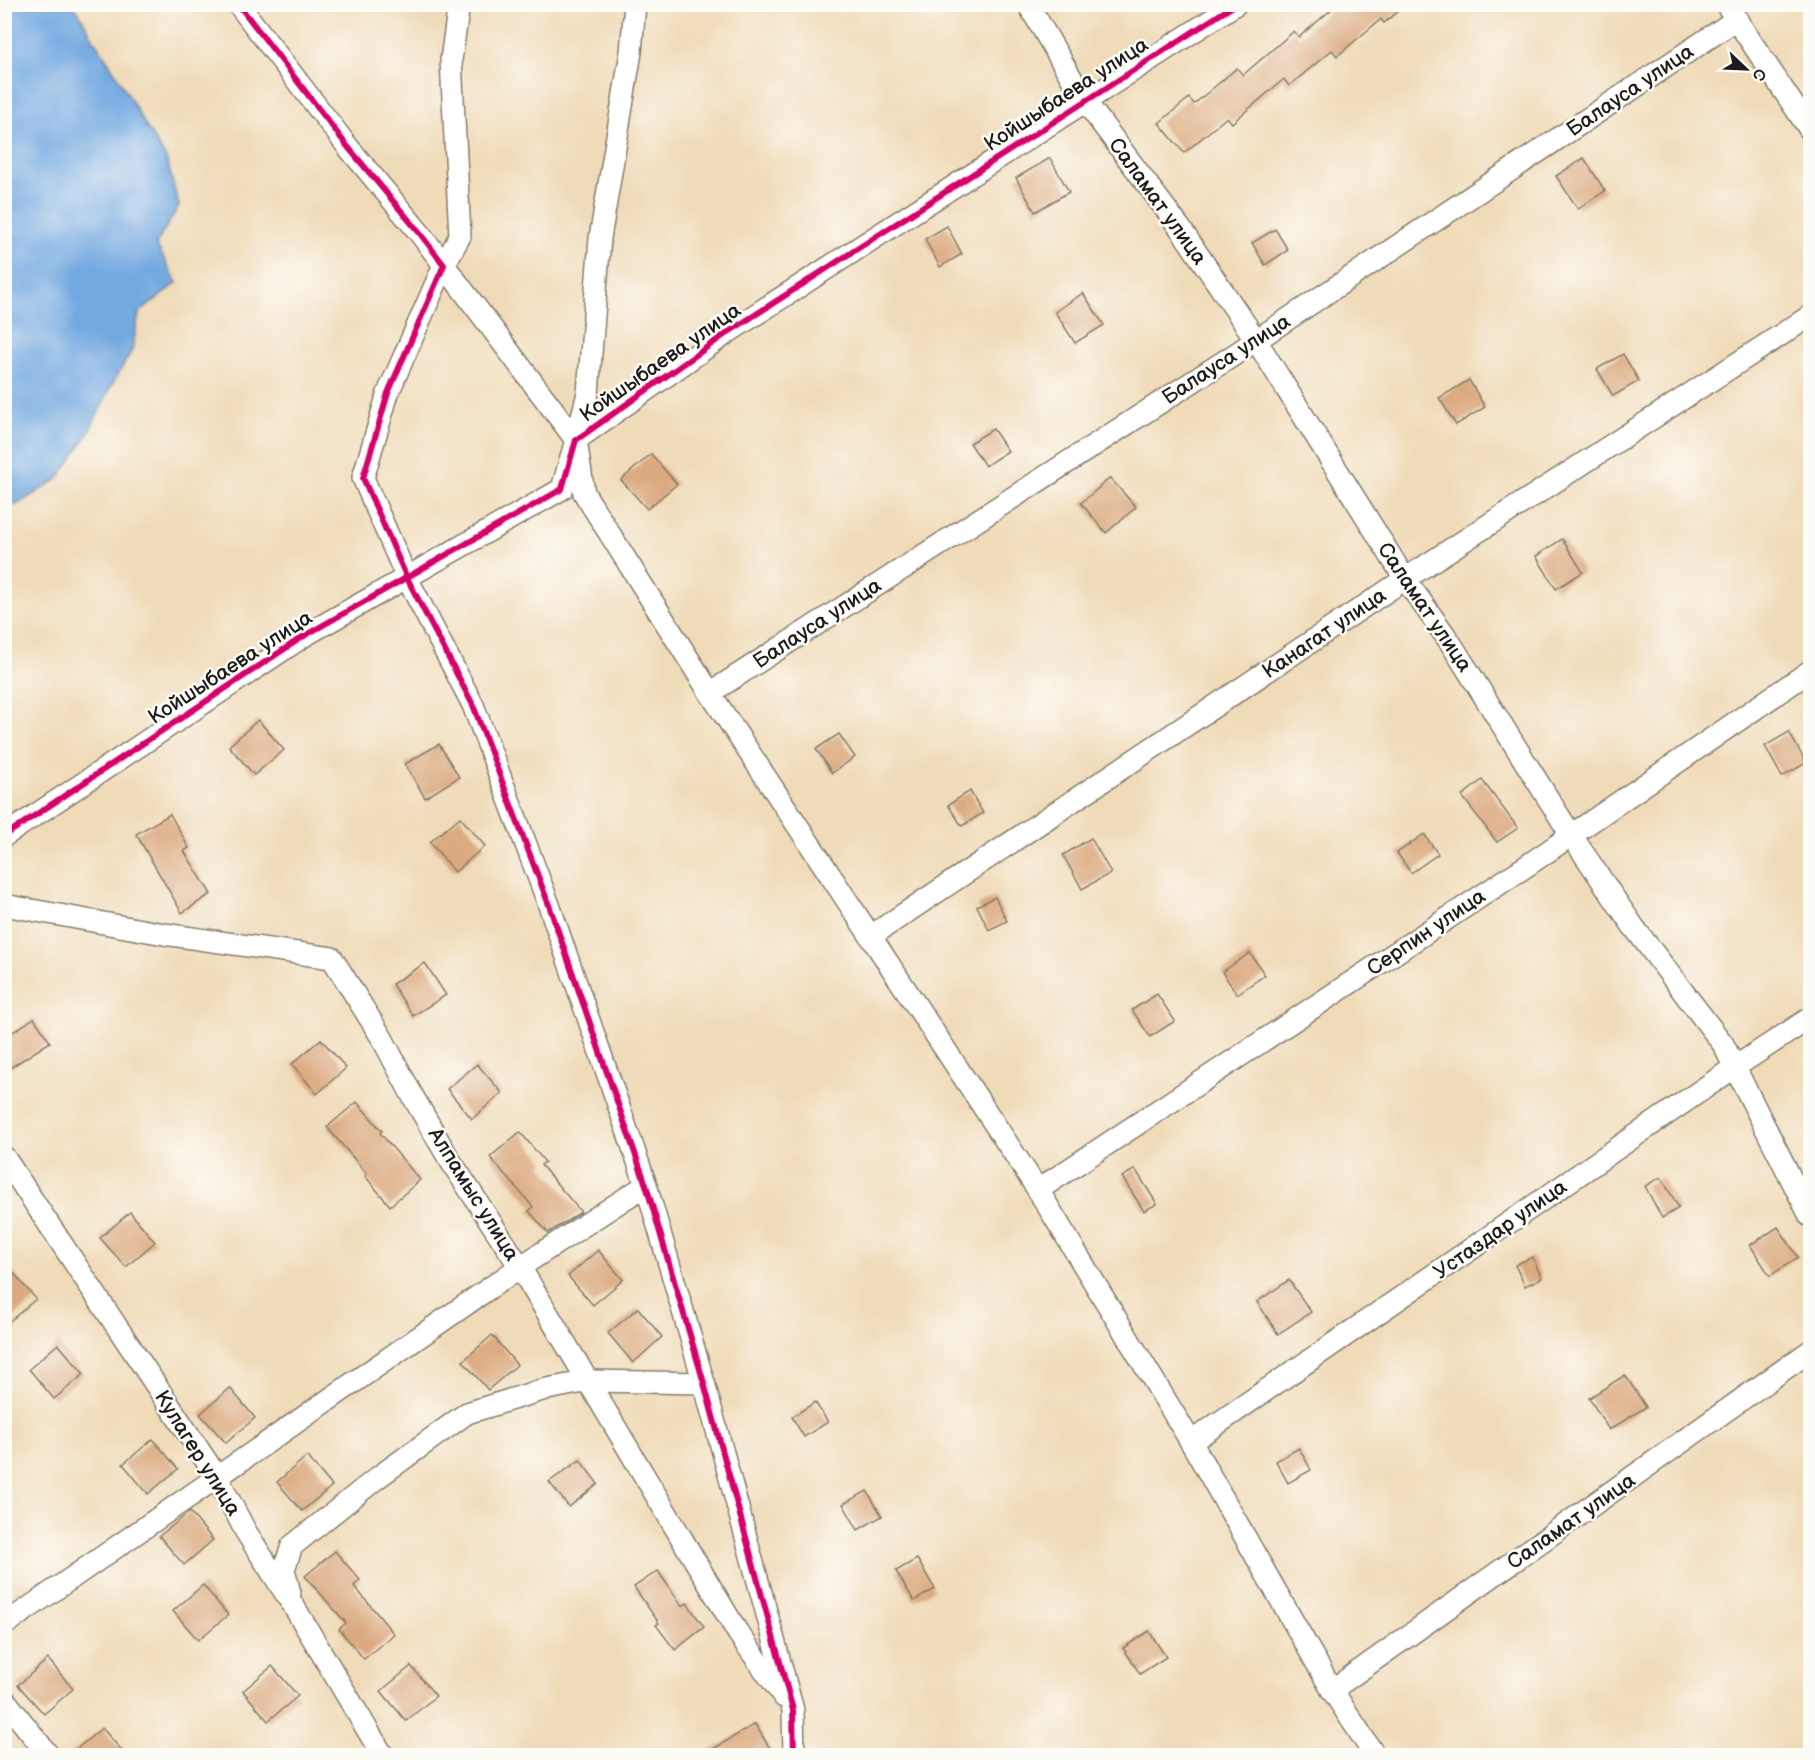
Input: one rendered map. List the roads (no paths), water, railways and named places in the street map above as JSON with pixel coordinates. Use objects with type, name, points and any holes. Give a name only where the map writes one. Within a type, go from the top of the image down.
[{"type":"street","points":[[238,4],[348,147],[418,231],[576,440]]},
{"type":"street","points":[[459,4],[451,60],[460,236],[444,265],[388,393],[363,478],[406,578],[473,705],[549,905],[646,1185],[704,1383],[794,1710],[794,1755]]},
{"type":"street","points":[[635,4],[631,52],[600,238],[588,393],[576,440],[584,493],[710,693],[1038,1190],[1191,1442],[1332,1690],[1375,1755]]},
{"type":"street","name":"Саламат улица","points":[[1028,4],[1085,101],[1180,228],[1256,340],[1405,579],[1450,642],[1571,835],[1633,926],[1723,1044],[1810,1216]]},
{"type":"street","name":"Койшыбаева улица","points":[[4,836],[304,636],[562,489],[576,440],[727,333],[1236,4]]},
{"type":"street","points":[[1731,12],[1810,130]]},
{"type":"street","name":"Балауса улица","points":[[710,693],[1256,340],[1731,12]]},
{"type":"street","name":"Канагат улица","points":[[871,936],[1405,579],[1810,316]]},
{"type":"street","name":"Серпин улица","points":[[1038,1190],[1571,835],[1810,671]]},
{"type":"street","name":"Алпамыс улица","points":[[4,905],[165,934],[332,958],[382,1038],[448,1157],[520,1267],[738,1633],[794,1710]]},
{"type":"street","name":"Устаздар улица","points":[[1191,1442],[1735,1067],[1810,1018]]},
{"type":"street","name":"Кулагер улица","points":[[4,1157],[217,1477],[246,1532],[293,1605],[383,1755]]},
{"type":"street","points":[[4,1625],[520,1267],[646,1185]]},
{"type":"street","name":"Саламат улица","points":[[1332,1690],[1810,1352]]},
{"type":"street","points":[[293,1605],[284,1569],[292,1546],[377,1478],[467,1413],[542,1390],[589,1381],[704,1383]]},
{"type":"street","points":[[4,1699],[49,1755]]},
{"type":"water","points":[[4,5],[70,5],[78,11],[166,158],[179,206],[156,244],[177,283],[139,313],[132,350],[110,388],[87,436],[58,479],[16,505],[5,508]]}]
